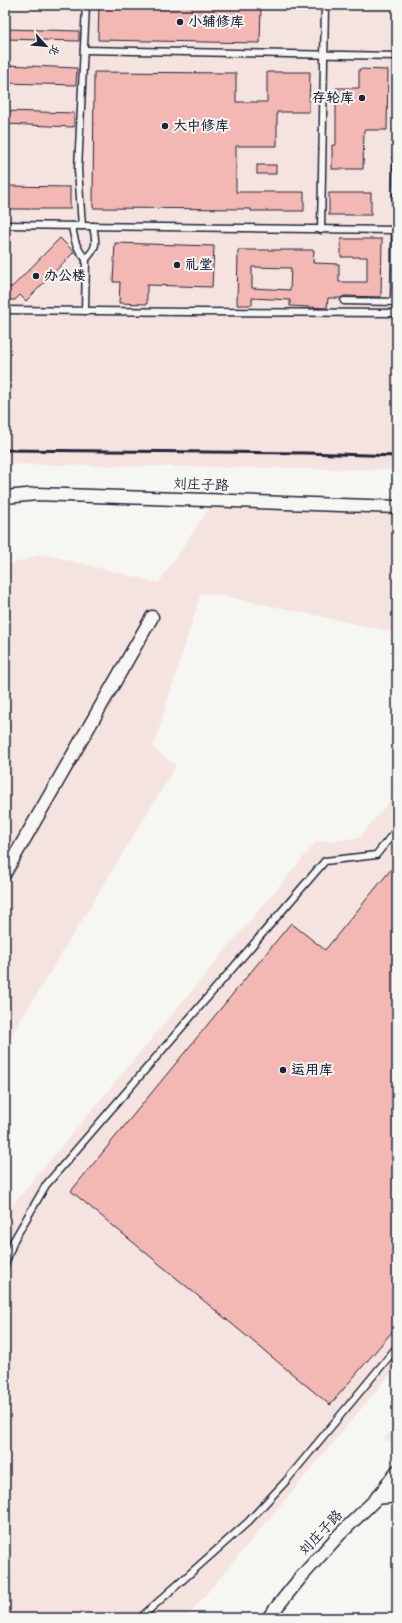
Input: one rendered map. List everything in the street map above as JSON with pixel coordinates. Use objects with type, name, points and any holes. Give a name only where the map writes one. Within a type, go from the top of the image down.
[{"type":"street","name":"刘庄子路","points":[[5,497],[37,494],[397,507]]},
{"type":"street","points":[[5,873],[152,617]]},
{"type":"street","name":"刘庄子路","points":[[268,1618],[301,1577],[339,1535],[380,1496],[397,1471]]},
{"type":"street","points":[[380,1496],[397,1495]]},
{"type":"lane","points":[[82,226],[78,169],[86,5]]},
{"type":"lane","points":[[320,230],[324,5]]},
{"type":"lane","points":[[84,50],[397,56]]},
{"type":"lane","points":[[344,301],[395,302],[397,146]]},
{"type":"lane","points":[[5,225],[395,230]]},
{"type":"lane","points":[[72,226],[74,242],[80,253],[86,259]]},
{"type":"lane","points":[[85,311],[86,259],[97,244],[93,226]]},
{"type":"lane","points":[[5,310],[397,313]]},
{"type":"lane","points":[[5,1265],[14,1240],[46,1185],[325,861],[376,855],[397,829]]},
{"type":"lane","points":[[140,1618],[248,1522],[286,1481],[397,1347]]},
{"type":"shaded area","points":[[5,5],[397,5],[397,470],[5,464],[5,308],[306,308],[5,306]]},
{"type":"shaded area","points":[[218,495],[397,499],[397,633],[216,594],[201,593],[153,748],[176,766],[5,1046],[5,566],[43,554],[159,583]]},
{"type":"shaded area","points":[[397,792],[397,1366],[186,1618],[5,1618],[5,1214],[316,842],[359,838]]},
{"type":"shaded area","points":[[397,1425],[397,1444],[384,1439]]},
{"type":"building","name":"小辅修库","points":[[99,5],[261,5],[260,43],[98,40]]},
{"type":"building","points":[[5,29],[79,31],[79,41],[5,39]]},
{"type":"building","points":[[5,65],[77,68],[76,85],[5,83]]},
{"type":"building","name":"存轮库","points":[[359,69],[388,70],[387,130],[364,130],[363,169],[332,169],[332,145],[336,145],[336,88],[359,88]]},
{"type":"building","name":"大中修库","points":[[94,72],[236,73],[236,102],[267,102],[267,72],[310,72],[309,112],[277,112],[277,146],[236,146],[236,192],[304,192],[304,211],[251,211],[251,209],[93,208]]},
{"type":"building","points":[[5,111],[74,113],[74,127],[5,124]]},
{"type":"building","points":[[257,165],[276,165],[276,174],[257,174]]},
{"type":"building","points":[[5,186],[70,187],[70,209],[5,209]]},
{"type":"building","points":[[329,193],[371,193],[371,215],[329,215]]},
{"type":"building","name":"办公楼","points":[[60,238],[74,252],[26,301],[20,295],[15,300],[5,300],[5,287],[12,287]]},
{"type":"building","points":[[341,239],[382,239],[381,297],[344,296],[341,298],[328,298],[327,308],[290,306],[290,300],[252,298],[252,305],[237,305],[238,250],[314,250],[313,263],[339,264],[339,282],[367,282],[367,257],[341,257]],"holes":[[[252,267],[291,268],[290,290],[252,288]]]},
{"type":"building","name":"礼堂","points":[[115,243],[214,246],[212,287],[147,285],[147,304],[119,303],[120,282],[113,282]]},
{"type":"building","name":"运用库","points":[[397,862],[397,1326],[330,1405],[71,1191],[291,923],[325,950]]},
{"type":"railway","points":[[5,450],[306,453],[397,456]]},
{"type":"place","name":"小辅修库","points":[[180,22]]},
{"type":"place","name":"存轮库","points":[[362,98]]},
{"type":"place","name":"大中修库","points":[[165,126]]},
{"type":"place","name":"礼堂","points":[[177,265]]},
{"type":"place","name":"办公楼","points":[[36,276]]},
{"type":"place","name":"运用库","points":[[283,1070]]}]
